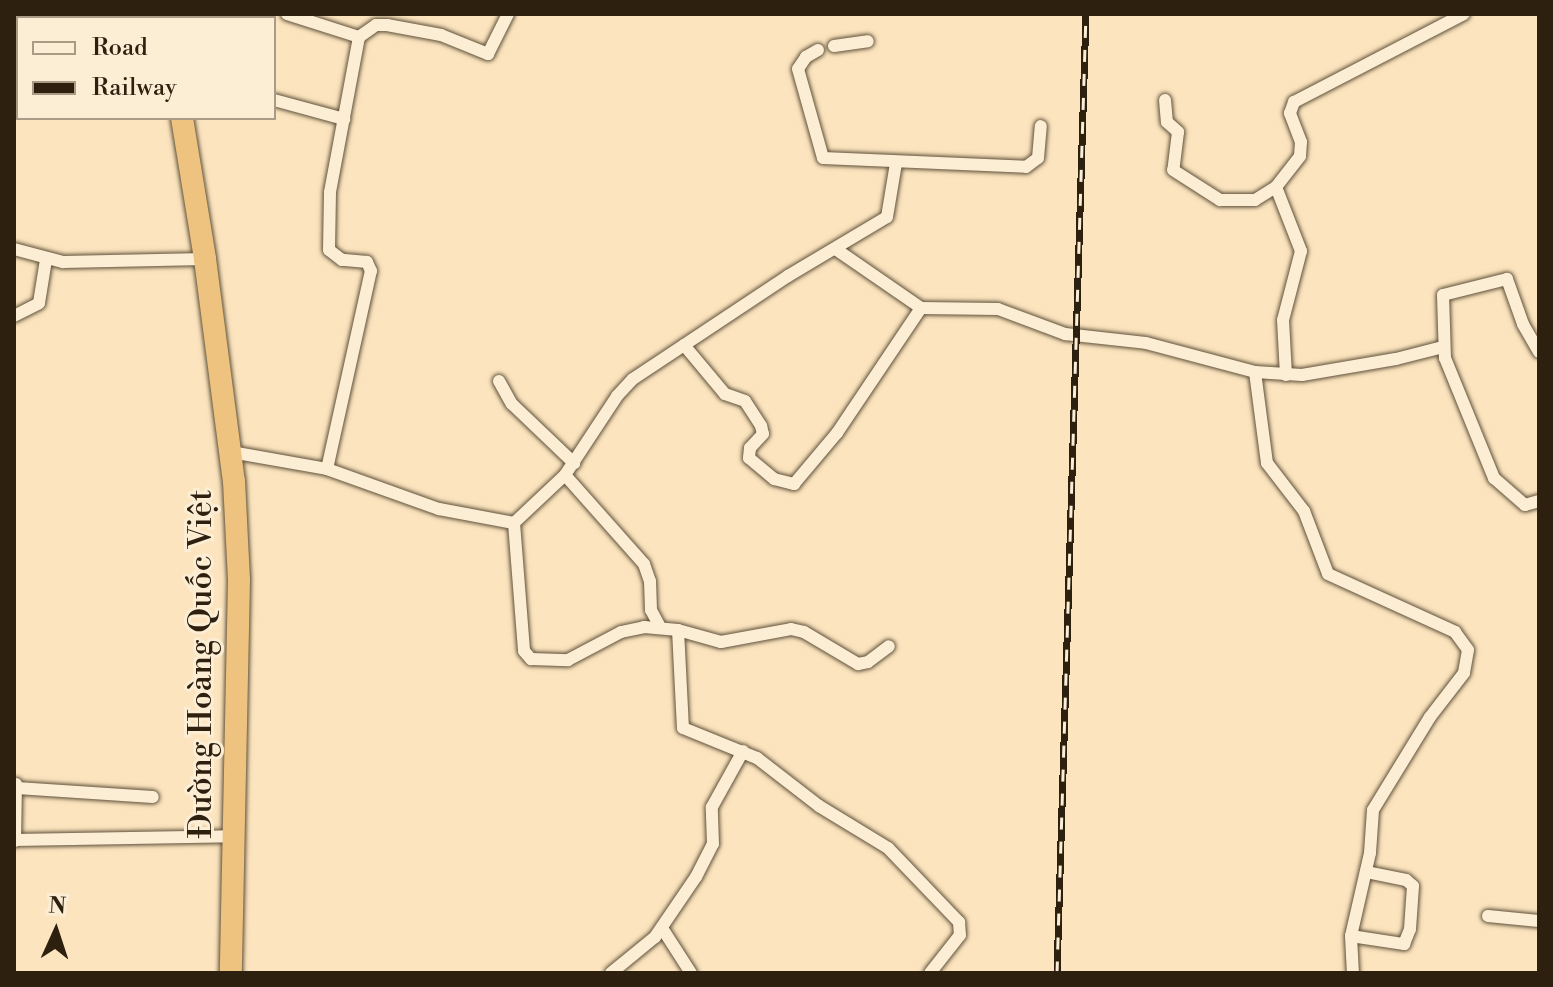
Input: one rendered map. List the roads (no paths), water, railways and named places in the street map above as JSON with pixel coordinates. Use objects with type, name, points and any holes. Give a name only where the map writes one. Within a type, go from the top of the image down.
[{"type":"highway","name":"Đường Hoàng Quốc Việt","points":[[182,120],[231,452],[239,580],[231,973]]},
{"type":"street","points":[[287,14],[359,37]]},
{"type":"street","points":[[327,469],[371,271],[367,262],[342,260],[329,250],[330,192],[359,37],[376,25],[387,25],[441,35],[488,54],[508,14]]},
{"type":"street","points":[[1165,100],[1167,122],[1178,132],[1173,170],[1220,200],[1232,203],[1255,200],[1276,187],[1302,149],[1290,113],[1294,102],[1464,14]]},
{"type":"street","points":[[834,46],[868,41]]},
{"type":"street","points":[[818,50],[798,69],[820,154],[828,159],[1026,167],[1038,158],[1041,126]]},
{"type":"street","points":[[276,101],[344,119]]},
{"type":"street","points":[[514,523],[565,475],[624,387],[788,276],[837,250],[887,217],[896,163]]},
{"type":"street","points":[[1276,187],[1301,251],[1283,320],[1286,375]]},
{"type":"street","points":[[14,249],[46,260],[205,259]]},
{"type":"street","points":[[837,250],[921,308],[998,309],[1065,334],[1146,343],[1255,372],[1286,375],[1396,359],[1443,347]]},
{"type":"street","points":[[14,316],[39,303],[46,260]]},
{"type":"street","points":[[1539,352],[1523,324],[1507,279],[1443,295],[1443,347],[1467,418],[1494,478],[1525,505],[1539,501]]},
{"type":"street","points":[[684,345],[725,394],[745,401],[761,426],[763,434],[747,451],[749,458],[774,479],[794,484],[837,433],[921,308]]},
{"type":"street","points":[[1255,372],[1267,463],[1304,511],[1328,574],[1455,632],[1468,650],[1464,673],[1430,717],[1373,810],[1366,872],[1351,936],[1353,973]]},
{"type":"street","points":[[499,381],[512,404],[574,463]]},
{"type":"street","points":[[231,452],[327,469],[439,509],[514,523]]},
{"type":"street","points":[[565,475],[644,564],[650,581],[649,603],[660,627]]},
{"type":"street","points":[[514,523],[526,656],[568,660],[621,632],[660,627],[721,642],[791,629],[804,632],[858,664],[889,646]]},
{"type":"street","points":[[678,630],[683,728],[743,751],[770,766],[819,806],[888,848],[959,922],[960,935],[930,973]]},
{"type":"street","points":[[611,973],[662,928],[713,844],[712,807],[743,751]]},
{"type":"street","points":[[153,797],[16,785],[14,840],[233,836]]},
{"type":"street","points":[[1351,936],[1404,944],[1410,929],[1413,886],[1406,880],[1366,872]]},
{"type":"street","points":[[1488,916],[1539,921]]},
{"type":"street","points":[[662,928],[691,973]]},
{"type":"railway","points":[[1057,973],[1086,14]]}]
